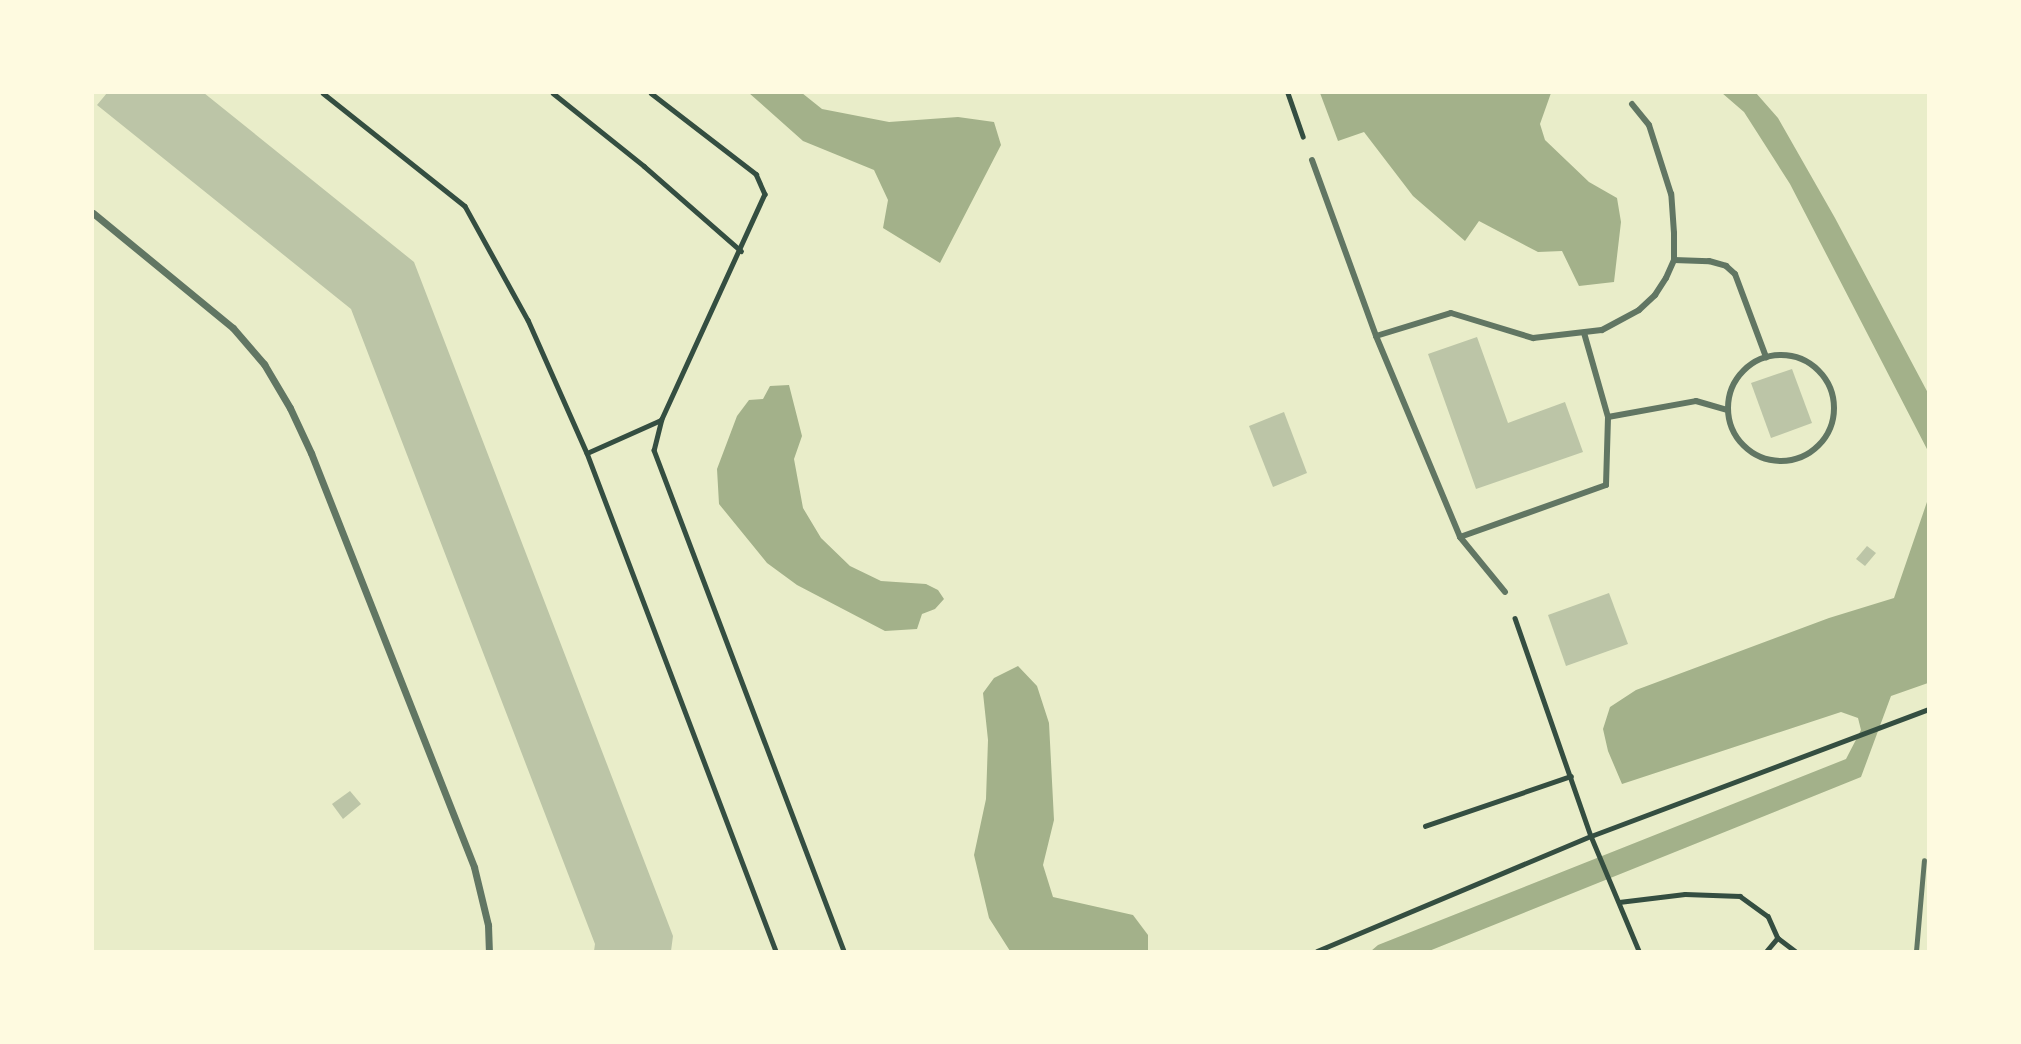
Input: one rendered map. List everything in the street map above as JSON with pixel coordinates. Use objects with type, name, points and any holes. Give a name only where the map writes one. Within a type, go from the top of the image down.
[{"type":"street","points":[[1376,336],[1451,313],[1533,338],[1584,334],[1602,330],[1639,310],[1655,295],[1674,260],[1671,194],[1649,125],[1632,104]]},
{"type":"street","points":[[1312,160],[1376,336],[1460,537],[1506,592]]},
{"type":"street","points":[[93,213],[233,328],[264,364],[290,408],[311,453],[474,867],[488,925],[489,951]]},
{"type":"street","points":[[1674,260],[1709,261],[1726,266],[1735,274],[1766,357]]},
{"type":"street","points":[[1460,537],[1606,485],[1608,417],[1584,334]]},
{"type":"street","points":[[1783,355],[1800,359],[1816,368],[1827,381],[1833,397],[1834,415],[1828,432],[1818,447],[1786,462],[1769,460],[1752,453],[1739,442],[1731,427],[1728,410],[1730,392],[1737,377],[1750,365],[1766,357],[1783,355]]},
{"type":"street","points":[[1608,417],[1696,401],[1728,410]]},
{"type":"lane","points":[[1916,951],[1924,860]]},
{"type":"path","points":[[323,93],[465,206],[528,320],[587,453],[776,951]]},
{"type":"path","points":[[552,93],[644,166],[741,251]]},
{"type":"path","points":[[651,93],[756,174],[765,194],[662,419],[654,450],[844,951]]},
{"type":"path","points":[[1288,93],[1312,160]]},
{"type":"path","points":[[587,453],[662,419]]},
{"type":"path","points":[[1506,592],[1591,836],[1639,951]]},
{"type":"path","points":[[1317,951],[1591,836],[1928,709]]},
{"type":"path","points":[[1425,826],[1571,776]]},
{"type":"path","points":[[1619,902],[1685,894],[1740,896],[1768,916],[1778,938],[1795,951]]},
{"type":"path","points":[[1767,951],[1778,938]]},
{"type":"shaded area","points":[[749,93],[802,93],[822,109],[889,122],[958,117],[994,122],[1001,145],[940,263],[883,228],[888,200],[874,170],[803,141]]},
{"type":"shaded area","points":[[1320,93],[1551,93],[1540,124],[1545,140],[1589,182],[1617,198],[1621,222],[1614,282],[1579,286],[1562,251],[1538,252],[1479,221],[1465,241],[1413,196],[1364,132],[1338,141]]},
{"type":"shaded area","points":[[1722,93],[1756,93],[1778,118],[1835,218],[1928,393],[1928,451],[1790,184],[1744,112]]},
{"type":"shaded area","points":[[789,385],[802,436],[794,459],[803,508],[821,538],[850,566],[881,581],[926,584],[938,590],[944,599],[935,609],[922,614],[917,629],[885,631],[797,585],[767,563],[719,504],[717,469],[737,416],[749,400],[763,399],[770,386]]},
{"type":"shaded area","points":[[1928,499],[1928,683],[1891,696],[1861,777],[1429,951],[1371,951],[1378,945],[1846,759],[1861,730],[1858,718],[1841,712],[1622,784],[1608,751],[1603,729],[1610,707],[1636,690],[1829,618],[1894,598]]},
{"type":"shaded area","points":[[1018,666],[1037,686],[1049,723],[1054,820],[1043,865],[1053,897],[1133,915],[1148,935],[1148,951],[1010,951],[989,918],[974,855],[986,799],[988,740],[983,693],[994,678]]},
{"type":"building","points":[[107,93],[204,93],[414,262],[673,936],[671,951],[594,951],[595,944],[351,309],[97,105]]},
{"type":"building","points":[[1477,337],[1508,423],[1565,402],[1583,452],[1476,489],[1428,354]]},
{"type":"building","points":[[1792,369],[1812,423],[1771,438],[1751,383]]},
{"type":"building","points":[[1284,412],[1307,473],[1273,487],[1249,426]]},
{"type":"building","points":[[1867,546],[1876,553],[1865,566],[1856,559]]},
{"type":"building","points":[[1609,593],[1628,644],[1566,666],[1548,615]]},
{"type":"building","points":[[350,791],[361,804],[343,819],[332,804]]}]
